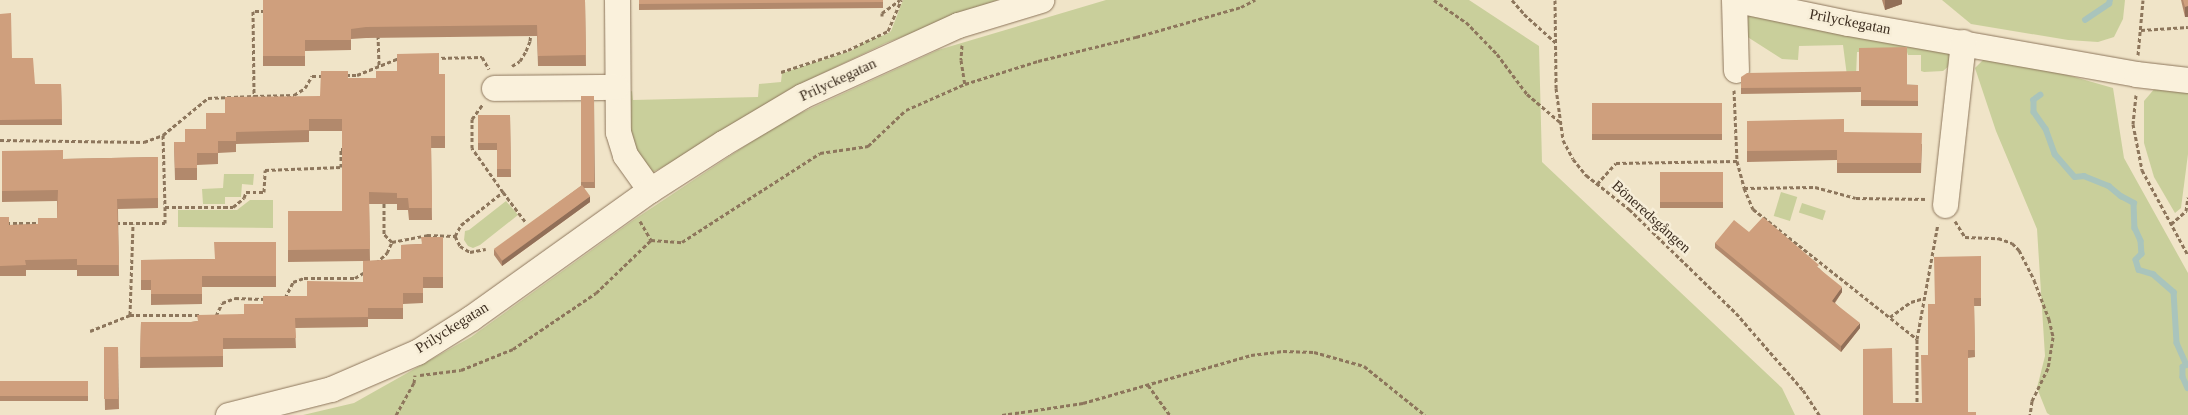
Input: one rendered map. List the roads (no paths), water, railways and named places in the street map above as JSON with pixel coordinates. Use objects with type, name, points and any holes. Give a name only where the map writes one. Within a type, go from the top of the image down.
[{"type":"street","points":[[617,0],[616,87],[618,132],[625,155],[650,190]]},
{"type":"street","name":"Prilyckegatan","points":[[228,415],[331,389],[417,352],[470,318],[650,190],[723,143],[802,96],[958,25],[1041,0]]},
{"type":"street","name":"Prilyckegatan","points":[[1736,70],[1736,0],[1848,23],[2136,74],[2188,80]]},
{"type":"street","points":[[1945,205],[1963,42]]},
{"type":"street","points":[[498,74],[616,87]]},
{"type":"waterway","points":[[2085,20],[2109,4],[2110,0]]},
{"type":"waterway","points":[[2041,95],[2034,100],[2034,112],[2046,129],[2055,154],[2075,177],[2084,176],[2109,186],[2121,196],[2134,203],[2135,228],[2141,241],[2142,254],[2136,260],[2139,270],[2153,274],[2174,292],[2177,343],[2187,365],[2183,367],[2183,377],[2188,388]]}]
